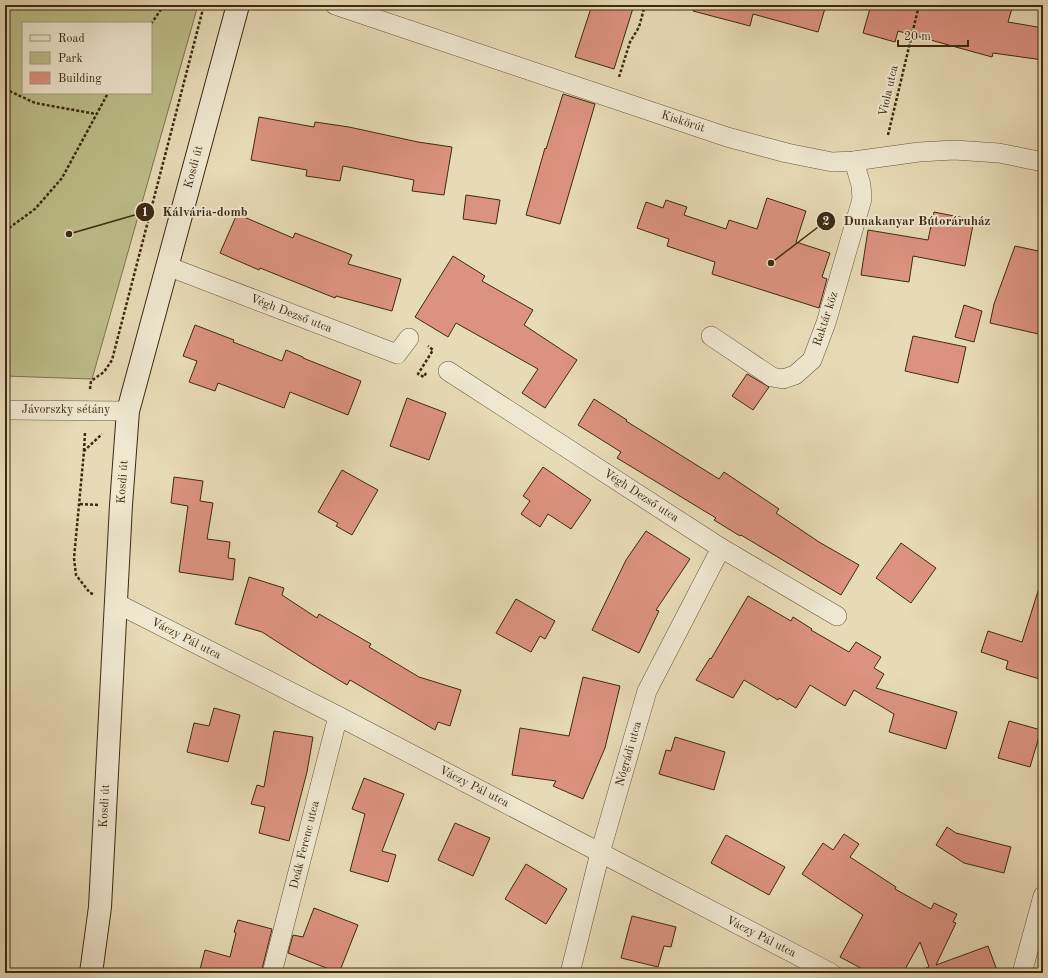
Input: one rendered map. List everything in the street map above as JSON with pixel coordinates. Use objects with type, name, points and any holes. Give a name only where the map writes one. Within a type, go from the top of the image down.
[{"type":"street","name":"Kosdi út","points":[[91,973],[100,907],[128,411],[238,5]]},
{"type":"street","name":"Kiskörút","points":[[335,5],[727,137],[787,153],[832,162],[854,161],[919,152],[954,150],[999,153],[1043,162]]},
{"type":"street","name":"Raktár köz","points":[[711,336],[772,377],[783,379],[795,375],[812,360],[826,323],[862,199],[861,185],[854,161]]},
{"type":"street","name":"Végh Dezső utca","points":[[167,266],[397,354],[409,338]]},
{"type":"street","name":"Végh Dezső utca","points":[[448,371],[721,548],[837,616]]},
{"type":"street","name":"Jávorszky sétány","points":[[5,410],[128,411]]},
{"type":"street","name":"Nógrádi utca","points":[[570,973],[600,853],[647,691],[721,548]]},
{"type":"street","name":"Váczy Pál utca","points":[[116,603],[338,716],[831,973]]},
{"type":"street","name":"Deák Ferenc utca","points":[[272,973],[338,716]]},
{"type":"street","points":[[1022,973],[1043,896]]},
{"type":"path","points":[[152,23],[164,5]]},
{"type":"path","points":[[116,603],[90,593],[76,575],[74,558],[87,410],[91,381],[104,372],[112,360],[204,5]]},
{"type":"path","points":[[613,99],[630,42],[639,27],[645,5]]},
{"type":"path","name":"Viola utca","points":[[882,157],[919,5]]},
{"type":"path","points":[[5,89],[35,103],[96,114]]},
{"type":"path","points":[[5,231],[35,209],[62,178],[107,94]]},
{"type":"path","points":[[418,374],[433,350],[428,346]]},
{"type":"path","points":[[84,451],[128,411]]},
{"type":"green space","points":[[5,5],[198,5],[92,379],[5,376]]},
{"type":"building","points":[[592,5],[634,5],[614,69],[575,57]]},
{"type":"building","points":[[694,5],[826,5],[818,32],[753,14],[750,26],[693,11]]},
{"type":"building","points":[[871,5],[1013,5],[1008,22],[1043,28],[1043,60],[993,53],[992,57],[898,31],[895,42],[863,33]]},
{"type":"building","points":[[563,94],[595,104],[560,224],[526,215],[545,148],[546,149]]},
{"type":"building","points":[[259,117],[314,127],[315,122],[349,127],[418,142],[452,147],[444,195],[412,191],[414,180],[343,166],[340,181],[306,176],[307,170],[251,160]]},
{"type":"building","points":[[466,195],[500,200],[496,224],[463,219]]},
{"type":"building","points":[[767,198],[806,211],[796,242],[830,253],[822,277],[827,279],[819,308],[712,274],[715,262],[667,246],[669,239],[637,228],[646,202],[663,208],[666,200],[687,207],[684,215],[726,229],[729,220],[757,229]]},
{"type":"building","points":[[934,212],[974,220],[965,266],[913,256],[909,282],[861,275],[868,230],[928,240]]},
{"type":"building","points":[[237,214],[293,238],[295,233],[352,255],[348,264],[401,279],[392,311],[336,296],[335,298],[260,268],[259,270],[220,253]]},
{"type":"building","points":[[1015,246],[1043,252],[1043,335],[990,323],[994,304]]},
{"type":"building","points":[[453,256],[485,276],[482,281],[533,310],[524,325],[577,360],[545,408],[522,393],[538,369],[456,323],[448,337],[415,317]]},
{"type":"building","points":[[964,305],[982,311],[974,342],[955,337]]},
{"type":"building","points":[[195,325],[282,361],[286,350],[361,381],[348,415],[290,392],[284,408],[218,383],[215,391],[189,382],[197,361],[183,356]]},
{"type":"building","points":[[913,336],[966,347],[958,383],[905,371]]},
{"type":"building","points":[[747,374],[769,387],[753,410],[732,396]]},
{"type":"building","points":[[407,398],[446,413],[429,460],[390,446]]},
{"type":"building","points":[[594,399],[627,420],[626,421],[719,479],[724,472],[779,509],[776,513],[819,542],[859,565],[841,595],[741,535],[740,536],[714,520],[716,518],[617,458],[621,452],[578,425]]},
{"type":"building","points":[[543,467],[591,500],[571,529],[548,514],[540,527],[521,514],[530,501],[523,496]]},
{"type":"building","points":[[342,470],[378,490],[352,535],[336,526],[338,523],[318,512]]},
{"type":"building","points":[[174,477],[203,481],[200,501],[213,503],[207,539],[230,542],[228,558],[235,559],[233,580],[179,572],[188,506],[171,503]]},
{"type":"building","points":[[646,531],[690,559],[656,610],[659,611],[639,653],[592,630],[626,560]]},
{"type":"building","points":[[901,543],[936,568],[911,603],[876,578]]},
{"type":"building","points":[[249,577],[284,588],[282,595],[317,618],[319,614],[371,644],[369,647],[419,677],[461,690],[450,726],[438,722],[435,730],[350,680],[347,685],[262,632],[235,624]]},
{"type":"building","points":[[1039,588],[1043,588],[1043,680],[1006,669],[1008,661],[981,652],[988,631],[1022,642]]},
{"type":"building","points":[[748,596],[791,621],[793,617],[812,629],[811,630],[849,652],[856,642],[881,657],[874,668],[884,674],[876,688],[957,712],[946,749],[889,732],[894,714],[854,690],[845,706],[810,685],[796,708],[779,698],[778,700],[744,680],[733,698],[696,680],[710,658],[711,659]]},
{"type":"building","points":[[516,599],[555,621],[545,639],[540,636],[531,652],[496,633]]},
{"type":"building","points":[[583,677],[620,686],[605,748],[583,799],[553,786],[556,781],[512,775],[520,728],[569,736]]},
{"type":"building","points":[[214,708],[240,715],[228,762],[187,752],[194,723],[209,726]]},
{"type":"building","points":[[1009,721],[1041,730],[1030,767],[998,758]]},
{"type":"building","points":[[274,731],[313,737],[307,772],[289,841],[259,833],[265,807],[251,804],[257,785],[264,787]]},
{"type":"building","points":[[675,737],[725,752],[714,790],[659,774],[666,750],[671,751]]},
{"type":"building","points":[[364,778],[404,794],[382,851],[396,855],[388,882],[350,871],[365,814],[352,809]]},
{"type":"building","points":[[455,823],[490,838],[473,876],[438,860]]},
{"type":"building","points":[[947,827],[956,833],[1011,847],[1004,873],[964,863],[936,845]]},
{"type":"building","points":[[844,834],[859,844],[850,857],[896,887],[895,889],[931,909],[934,903],[957,914],[953,922],[956,923],[936,965],[988,946],[998,973],[921,973],[920,970],[929,967],[920,942],[903,973],[870,973],[840,957],[863,915],[802,874],[823,843],[833,850]]},
{"type":"building","points":[[726,835],[785,867],[769,895],[711,863]]},
{"type":"building","points":[[526,864],[567,889],[546,924],[505,899]]},
{"type":"building","points":[[314,908],[358,925],[339,973],[288,953],[293,935],[303,937]]},
{"type":"building","points":[[632,916],[676,927],[671,947],[664,946],[658,967],[621,958]]},
{"type":"building","points":[[238,920],[272,929],[261,973],[199,973],[205,950],[230,957],[236,933],[234,932]]},
{"type":"place","name":"Kálvária-domb","points":[[69,234]]},
{"type":"place","name":"Dunakanyar Bútoráruház","points":[[771,263]]}]
